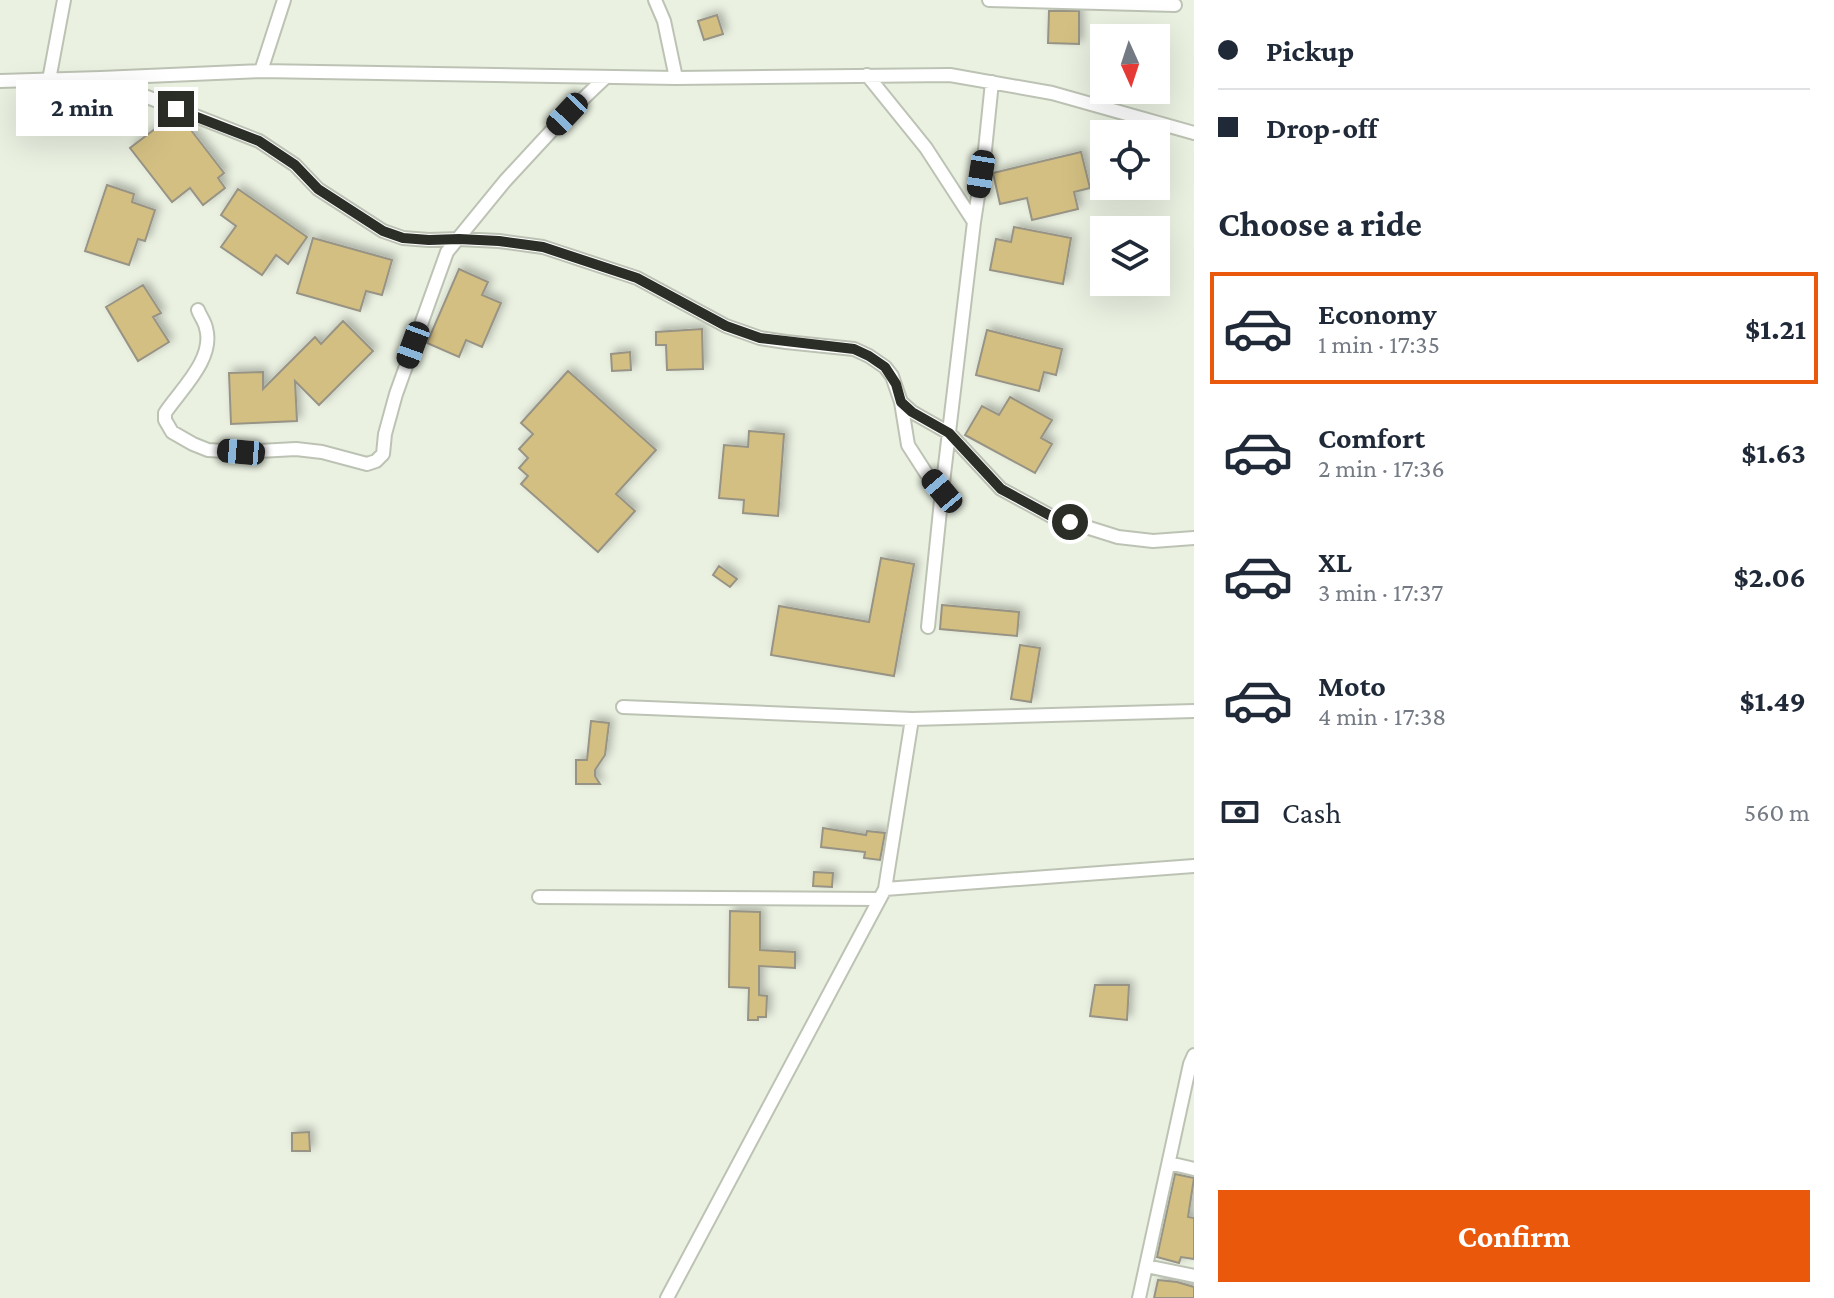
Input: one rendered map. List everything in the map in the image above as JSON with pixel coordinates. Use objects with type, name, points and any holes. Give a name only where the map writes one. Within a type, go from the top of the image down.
[{"type":"street","points":[[49,80],[64,0]]},
{"type":"street","points":[[261,71],[284,0]]},
{"type":"street","points":[[655,0],[664,21],[676,78]]},
{"type":"street","points":[[989,0],[1175,5]]},
{"type":"street","points":[[0,81],[261,71],[676,78],[950,75],[1052,93],[1194,133]]},
{"type":"street","points":[[867,75],[926,148],[974,222]]},
{"type":"street","points":[[198,310],[207,329],[206,345],[200,364],[165,413],[165,420],[172,432],[208,450],[296,449],[322,452],[367,464],[376,461],[383,454],[396,394],[447,252],[505,181],[606,77]]},
{"type":"street","points":[[101,78],[259,141],[295,165],[318,189],[383,231],[403,238],[499,241],[543,247],[637,278],[726,326],[760,338],[854,349],[869,356],[885,367],[896,384],[908,445],[942,491]]},
{"type":"street","points":[[928,627],[992,82]]},
{"type":"street","points":[[901,402],[912,412],[949,433],[1001,489],[1051,516],[1118,537],[1153,541],[1194,538]]},
{"type":"street","points":[[623,707],[912,719],[1194,711]]},
{"type":"street","points":[[667,1298],[882,894],[912,719]]},
{"type":"street","points":[[539,897],[882,894],[1194,866]]},
{"type":"street","points":[[1139,1298],[1193,1061]]},
{"type":"street","points":[[1169,1163],[1194,1169]]},
{"type":"street","points":[[1146,1266],[1194,1276]]},
{"type":"building","points":[[1049,11],[1079,11],[1079,44],[1048,43]]},
{"type":"building","points":[[717,15],[723,34],[704,40],[698,21]]},
{"type":"building","points":[[172,116],[184,121],[224,173],[218,178],[225,188],[203,205],[190,188],[172,202],[130,148]]},
{"type":"building","points":[[1081,152],[1090,188],[1074,192],[1078,209],[1032,220],[1027,198],[1000,204],[993,173]]},
{"type":"building","points":[[107,185],[134,194],[132,202],[155,210],[145,241],[138,239],[129,265],[85,251]]},
{"type":"building","points":[[238,189],[307,237],[288,264],[276,255],[262,275],[221,247],[236,226],[221,215]]},
{"type":"building","points":[[1014,227],[1071,238],[1063,284],[990,270],[996,239],[1011,242]]},
{"type":"building","points":[[313,238],[392,260],[382,295],[366,291],[360,311],[297,293]]},
{"type":"building","points":[[459,269],[488,282],[482,295],[501,303],[482,347],[466,340],[459,357],[427,343]]},
{"type":"building","points":[[143,285],[161,313],[153,317],[169,342],[138,361],[106,307]]},
{"type":"building","points":[[343,321],[373,351],[319,405],[295,381],[297,421],[231,424],[229,373],[263,372],[263,389],[315,337],[321,344]]},
{"type":"building","points":[[702,329],[703,369],[667,370],[666,345],[656,345],[656,332]]},
{"type":"building","points":[[987,330],[1062,349],[1056,375],[1044,372],[1039,391],[976,375]]},
{"type":"building","points":[[630,352],[631,370],[612,371],[611,354]]},
{"type":"building","points":[[568,371],[656,450],[616,494],[635,511],[598,552],[521,484],[528,476],[519,468],[528,458],[519,449],[533,434],[521,423]]},
{"type":"building","points":[[1010,397],[1052,420],[1041,438],[1052,444],[1035,473],[965,435],[982,406],[999,415]]},
{"type":"building","points":[[749,431],[784,434],[778,516],[743,513],[744,500],[719,498],[724,445],[748,447]]},
{"type":"building","points":[[881,558],[914,564],[894,676],[771,655],[779,606],[869,622]]},
{"type":"building","points":[[719,566],[737,579],[730,587],[713,575]]},
{"type":"building","points":[[942,605],[1019,612],[1017,636],[940,629]]},
{"type":"building","points":[[1020,645],[1040,648],[1031,702],[1011,699]]},
{"type":"building","points":[[591,721],[609,723],[605,755],[595,770],[600,784],[576,784],[576,760],[587,760]]},
{"type":"building","points":[[823,828],[866,835],[867,831],[885,833],[880,860],[864,858],[865,852],[821,847]]},
{"type":"building","points":[[814,872],[833,873],[832,887],[813,886]]},
{"type":"building","points":[[730,911],[760,912],[760,950],[795,952],[795,968],[759,966],[759,995],[767,996],[766,1017],[758,1017],[758,1020],[748,1020],[749,988],[729,987]]},
{"type":"building","points":[[1095,985],[1129,985],[1127,1020],[1090,1016]]},
{"type":"building","points":[[309,1132],[310,1151],[292,1151],[292,1133]]},
{"type":"building","points":[[1175,1174],[1194,1178],[1188,1217],[1194,1218],[1194,1259],[1181,1257],[1179,1263],[1157,1257]]},
{"type":"building","points":[[1158,1280],[1194,1287],[1194,1298],[1154,1298]]},
{"type":"route","points":[[176,109],[259,141],[295,165],[318,189],[383,231],[403,238],[499,241],[543,247],[637,278],[726,326],[760,338],[854,349],[885,367],[896,384],[901,402],[912,412],[949,433],[1001,489],[1051,516],[1070,522]]}]
